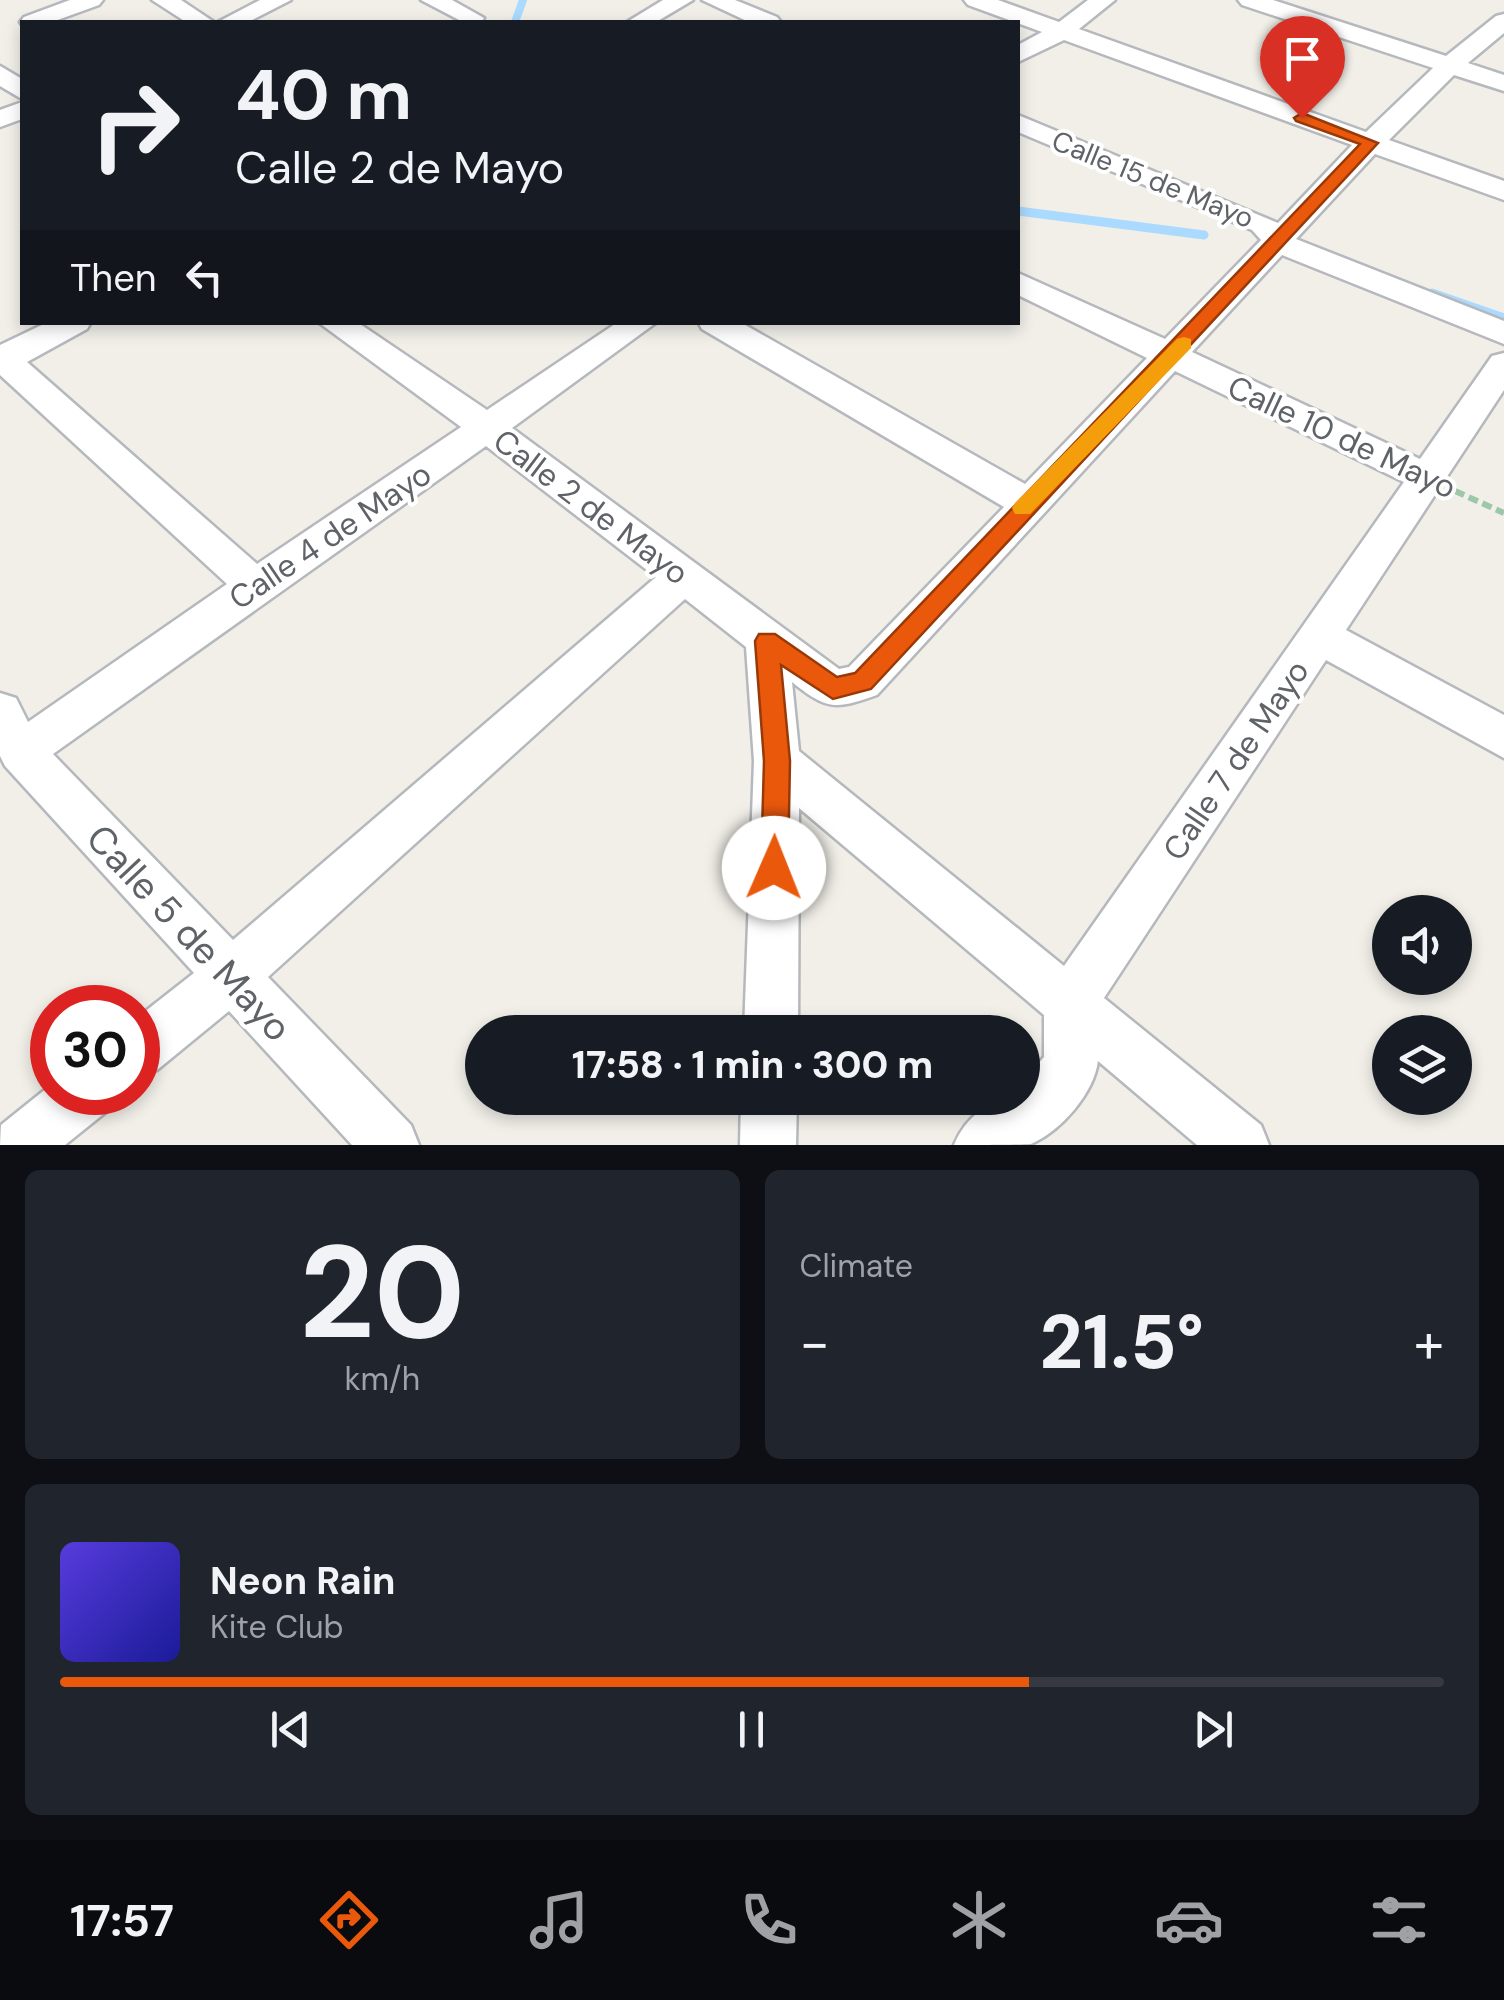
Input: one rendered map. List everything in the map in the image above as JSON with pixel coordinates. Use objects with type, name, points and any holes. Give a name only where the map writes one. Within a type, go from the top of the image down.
[{"type":"street","points":[[38,20],[90,0]]},
{"type":"street","points":[[164,0],[199,20]]},
{"type":"street","points":[[234,20],[279,0]]},
{"type":"street","points":[[434,0],[472,18]]},
{"type":"street","points":[[643,20],[680,0]]},
{"type":"street","points":[[714,0],[764,20]]},
{"type":"street","points":[[976,0],[1504,191]]},
{"type":"street","points":[[1020,55],[1103,0]]},
{"type":"street","points":[[1250,0],[1504,83]]},
{"type":"street","points":[[719,325],[1028,503],[1172,356],[1370,143],[1450,65],[1504,21]]},
{"type":"street","points":[[0,74],[20,89]]},
{"type":"street","name":"Calle 15 de Mayo","points":[[1020,125],[1263,224],[1279,243],[1504,333]]},
{"type":"street","name":"Calle 10 de Mayo","points":[[1020,284],[1428,478]]},
{"type":"street","points":[[69,325],[2,358],[255,586]]},
{"type":"street","name":"Calle 2 de Mayo","points":[[338,325],[488,428],[682,578],[833,688],[862,682],[1028,503]]},
{"type":"street","name":"Calle 4 de Mayo","points":[[11,732],[255,586],[636,325]]},
{"type":"street","name":"Calle 7 de Mayo","points":[[1070,1003],[1504,364]]},
{"type":"street","points":[[160,1033],[229,978],[682,578]]},
{"type":"street","points":[[1320,636],[1504,738]]},
{"type":"street","points":[[767,641],[777,761],[771,1015]]},
{"type":"street","name":"Calle 5 de Mayo","points":[[11,732],[229,978],[391,1145]]},
{"type":"street","points":[[777,761],[1241,1145]]},
{"type":"street","points":[[982,1145],[1046,1098],[1071,1066],[1070,1003]]},
{"type":"street","points":[[21,1145],[58,1115]]},
{"type":"street","points":[[768,1145],[769,1115]]},
{"type":"path","name":"Calle 10 de Mayo","points":[[1428,478],[1504,513]]},
{"type":"waterway","points":[[516,20],[523,0]]},
{"type":"waterway","points":[[1020,211],[1204,235]]},
{"type":"waterway","points":[[1432,293],[1504,318]]},
{"type":"slow traffic","points":[[1023,508],[1184,343]]},
{"type":"route","points":[[774,868],[777,761],[767,641],[833,688],[862,682],[1370,143],[1302,118]]}]
